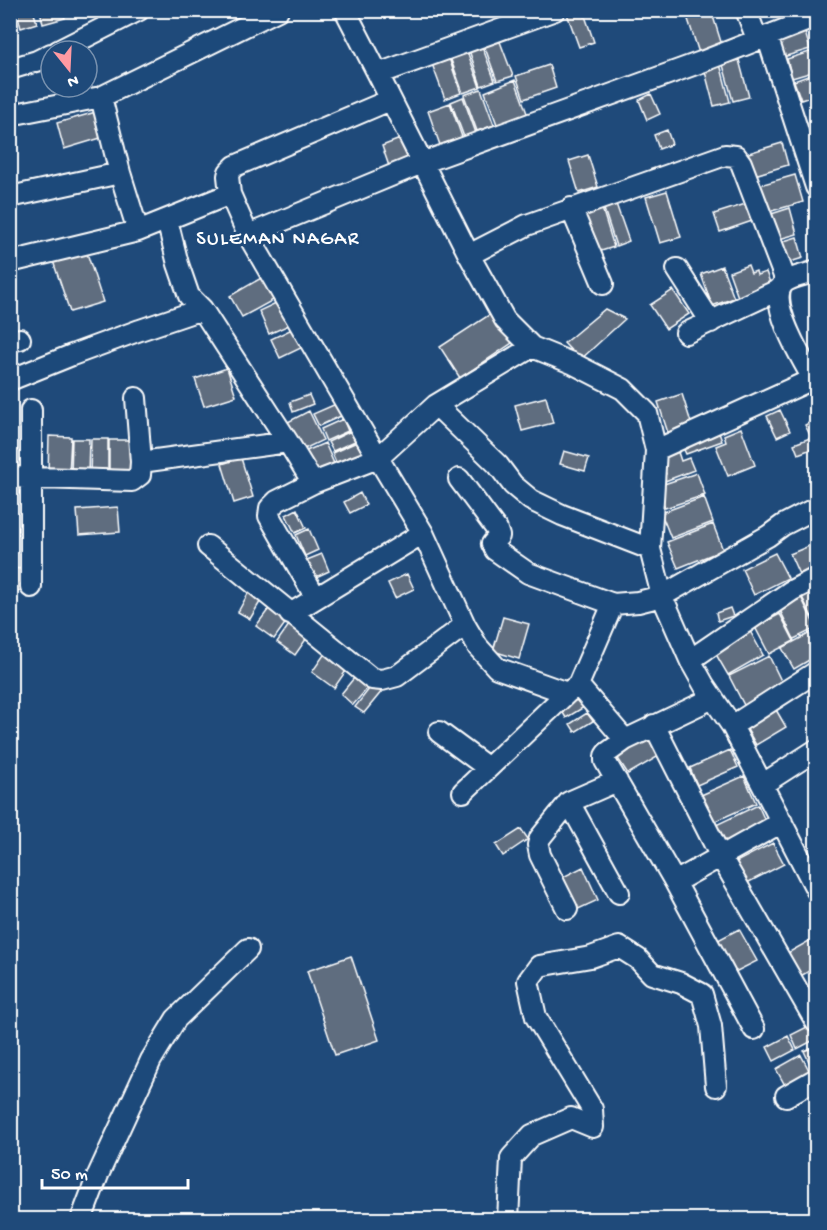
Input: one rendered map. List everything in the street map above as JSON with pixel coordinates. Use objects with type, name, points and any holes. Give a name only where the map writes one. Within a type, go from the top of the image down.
[{"type":"street","points":[[82,39],[139,10]]},
{"type":"street","points":[[10,115],[100,97],[278,10]]},
{"type":"street","points":[[345,10],[469,255],[505,320],[532,347],[574,364],[623,389],[647,413],[656,450],[650,549],[662,596],[690,660],[732,726],[782,822],[808,851],[816,889]]},
{"type":"street","points":[[378,74],[555,10]]},
{"type":"street","points":[[746,10],[762,38],[816,187]]},
{"type":"street","points":[[248,235],[422,163],[704,61],[816,17]]},
{"type":"street","points":[[10,69],[39,60]]},
{"type":"street","points":[[100,97],[138,231]]},
{"type":"street","points":[[390,100],[235,166],[228,176],[230,194],[248,235],[423,533],[465,625],[478,647],[497,668],[572,689],[625,740]]},
{"type":"street","points":[[469,255],[527,225],[572,208],[725,155],[736,156],[741,163],[783,285],[779,306],[785,324],[815,382],[656,450]]},
{"type":"street","points":[[10,197],[120,173]]},
{"type":"street","points":[[10,262],[138,231],[230,194]]},
{"type":"street","points":[[572,208],[603,284]]},
{"type":"street","points":[[167,220],[189,296],[202,309],[313,483]]},
{"type":"street","points":[[677,269],[711,322]]},
{"type":"street","points":[[686,333],[816,271]]},
{"type":"street","points":[[10,380],[84,350],[202,309]]},
{"type":"street","points":[[316,598],[269,516],[270,508],[277,501],[313,483],[378,458],[436,405],[532,347]]},
{"type":"street","points":[[10,477],[132,481],[140,475],[141,462],[136,398]]},
{"type":"street","points":[[436,405],[498,465],[513,485],[531,500],[562,515],[650,549]]},
{"type":"street","points":[[31,410],[31,587]]},
{"type":"street","points":[[141,462],[288,441]]},
{"type":"street","points":[[459,479],[497,530],[499,536],[492,544],[495,550],[528,573],[613,604],[638,602],[662,596],[816,508]]},
{"type":"street","points":[[290,615],[423,533]]},
{"type":"street","points":[[208,546],[290,615],[372,679],[382,680],[397,676],[465,625]]},
{"type":"street","points":[[690,660],[791,591],[816,578]]},
{"type":"street","points":[[463,792],[572,689],[613,604]]},
{"type":"street","points":[[732,726],[816,672]]},
{"type":"street","points":[[713,698],[625,740],[607,753],[605,760],[675,882],[754,1029]]},
{"type":"street","points":[[654,725],[721,857],[816,1022]]},
{"type":"street","points":[[439,732],[488,768]]},
{"type":"street","points":[[763,784],[816,750]]},
{"type":"street","points":[[567,909],[540,855],[538,845],[540,838],[569,802],[617,781]]},
{"type":"street","points":[[569,802],[619,892]]},
{"type":"street","points":[[675,882],[782,822]]},
{"type":"street","points":[[508,1220],[511,1158],[532,1135],[571,1118],[593,1127],[592,1109],[536,1017],[528,981],[539,966],[591,957],[619,947],[638,959],[652,974],[681,983],[702,994],[711,1026],[716,1086]]},
{"type":"street","points":[[81,1220],[98,1175],[151,1060],[176,1018],[248,949]]},
{"type":"street","points":[[786,1095],[816,1079]]},
{"type":"building","points":[[20,10],[33,10],[37,23],[21,28],[17,13],[21,12]]},
{"type":"building","points":[[40,10],[63,10],[65,18],[43,24]]},
{"type":"building","points":[[583,10],[594,42],[579,47],[566,11]]},
{"type":"building","points":[[685,10],[711,10],[722,45],[699,53]]},
{"type":"building","points":[[805,32],[810,49],[783,57],[778,40]]},
{"type":"building","points":[[499,39],[513,76],[497,81],[484,45]]},
{"type":"building","points":[[482,46],[495,81],[481,86],[469,50]]},
{"type":"building","points":[[816,50],[816,71],[792,78],[787,59]]},
{"type":"building","points":[[467,51],[480,87],[463,93],[450,57]]},
{"type":"building","points":[[449,58],[461,93],[445,99],[432,64]]},
{"type":"building","points":[[719,60],[730,102],[714,106],[703,64]]},
{"type":"building","points":[[739,60],[749,97],[733,101],[723,65]]},
{"type":"building","points":[[549,65],[556,88],[524,99],[516,76]]},
{"type":"building","points":[[816,73],[816,95],[801,100],[794,81]]},
{"type":"building","points":[[515,80],[528,116],[498,127],[485,92]]},
{"type":"building","points":[[481,89],[494,125],[477,131],[464,95]]},
{"type":"building","points":[[651,94],[660,114],[647,120],[639,100]]},
{"type":"building","points":[[463,97],[476,133],[464,137],[451,102]]},
{"type":"building","points":[[450,103],[462,137],[440,145],[428,111]]},
{"type":"building","points":[[96,112],[104,137],[64,149],[57,123]]},
{"type":"building","points":[[667,130],[672,144],[659,149],[654,135]]},
{"type":"building","points":[[400,139],[409,162],[390,169],[382,146]]},
{"type":"building","points":[[782,143],[788,165],[748,177],[742,155]]},
{"type":"building","points":[[588,155],[598,187],[579,193],[569,161]]},
{"type":"building","points":[[795,175],[803,202],[761,214],[753,187]]},
{"type":"building","points":[[667,191],[681,237],[660,243],[646,197]]},
{"type":"building","points":[[615,201],[629,241],[616,246],[603,206]]},
{"type":"building","points":[[752,202],[758,219],[720,232],[714,214]]},
{"type":"building","points":[[601,205],[614,247],[598,252],[584,210]]},
{"type":"building","points":[[790,208],[797,234],[772,241],[765,216]]},
{"type":"building","points":[[797,237],[803,258],[780,265],[774,244]]},
{"type":"building","points":[[86,250],[103,302],[70,312],[53,261]]},
{"type":"building","points":[[748,265],[751,273],[756,271],[757,275],[766,272],[772,288],[739,300],[729,272]]},
{"type":"building","points":[[722,266],[734,298],[712,306],[701,274]]},
{"type":"building","points":[[263,277],[275,299],[242,317],[230,296]]},
{"type":"building","points":[[673,290],[689,314],[666,329],[650,305]]},
{"type":"building","points":[[278,302],[289,325],[269,334],[259,311]]},
{"type":"building","points":[[605,309],[625,319],[580,360],[564,343]]},
{"type":"building","points":[[492,313],[512,343],[460,378],[440,347]]},
{"type":"building","points":[[294,328],[303,347],[280,358],[271,339]]},
{"type":"building","points":[[227,368],[236,396],[204,406],[195,379]]},
{"type":"building","points":[[682,394],[693,429],[669,436],[658,402]]},
{"type":"building","points":[[309,395],[313,404],[293,412],[290,402]]},
{"type":"building","points":[[546,397],[553,423],[522,431],[515,405]]},
{"type":"building","points":[[336,404],[341,416],[319,426],[313,414]]},
{"type":"building","points":[[780,410],[790,431],[777,437],[767,416]]},
{"type":"building","points":[[309,411],[323,440],[298,452],[284,424]]},
{"type":"building","points":[[343,419],[348,431],[326,441],[321,429]]},
{"type":"building","points":[[816,419],[816,432],[810,435],[805,425]]},
{"type":"building","points":[[717,427],[722,441],[686,454],[680,441]]},
{"type":"building","points":[[741,428],[755,465],[728,476],[716,446],[726,442],[724,435]]},
{"type":"building","points":[[351,431],[355,441],[333,451],[328,442]]},
{"type":"building","points":[[49,436],[71,437],[69,475],[48,475]]},
{"type":"building","points":[[810,438],[814,448],[798,454],[794,444]]},
{"type":"building","points":[[72,439],[89,439],[88,476],[71,476]]},
{"type":"building","points":[[91,439],[108,439],[108,477],[90,476]]},
{"type":"building","points":[[109,440],[132,440],[132,475],[109,475]]},
{"type":"building","points":[[357,442],[365,460],[340,471],[332,453]]},
{"type":"building","points":[[325,443],[335,466],[314,476],[304,452]]},
{"type":"building","points":[[564,451],[589,458],[585,471],[560,464]]},
{"type":"building","points":[[678,452],[681,461],[689,458],[694,470],[665,481],[663,476],[666,474],[664,468],[666,467],[663,458]]},
{"type":"building","points":[[241,458],[253,497],[234,503],[222,464]]},
{"type":"building","points":[[697,473],[705,495],[665,508],[658,486]]},
{"type":"building","points":[[360,493],[366,505],[350,513],[344,502]]},
{"type":"building","points":[[704,497],[713,522],[671,538],[661,513]]},
{"type":"building","points":[[118,507],[120,532],[79,535],[77,510]]},
{"type":"building","points":[[297,509],[306,528],[295,533],[286,515]]},
{"type":"building","points":[[713,524],[723,550],[678,568],[667,542]]},
{"type":"building","points":[[309,529],[318,550],[305,556],[296,535]]},
{"type":"building","points":[[814,544],[816,575],[802,581],[790,554]]},
{"type":"building","points":[[775,553],[788,578],[754,595],[742,569]]},
{"type":"building","points":[[322,554],[329,571],[314,578],[307,560]]},
{"type":"building","points":[[10,568],[24,569],[22,591],[10,590]]},
{"type":"building","points":[[407,574],[414,589],[395,598],[388,583]]},
{"type":"building","points":[[816,582],[816,615],[812,617],[799,591]]},
{"type":"building","points":[[250,590],[263,597],[250,619],[238,612]]},
{"type":"building","points":[[801,597],[816,628],[794,639],[779,608]]},
{"type":"building","points":[[271,606],[289,618],[274,639],[256,626]]},
{"type":"building","points":[[730,608],[733,616],[718,621],[716,613]]},
{"type":"building","points":[[780,614],[794,641],[769,654],[755,627]]},
{"type":"building","points":[[503,617],[529,624],[519,659],[493,651]]},
{"type":"building","points":[[291,622],[309,635],[295,655],[277,642]]},
{"type":"building","points":[[816,630],[816,656],[794,669],[782,648]]},
{"type":"building","points":[[750,631],[763,655],[728,675],[714,651]]},
{"type":"building","points":[[328,649],[350,665],[334,688],[312,672]]},
{"type":"building","points":[[769,656],[784,687],[745,707],[729,676]]},
{"type":"building","points":[[358,673],[371,684],[353,705],[341,694]]},
{"type":"building","points":[[373,684],[382,691],[364,713],[355,707]]},
{"type":"building","points":[[577,695],[584,707],[566,718],[559,706]]},
{"type":"building","points":[[775,708],[786,727],[756,745],[745,726]]},
{"type":"building","points":[[587,713],[593,721],[575,732],[570,724]]},
{"type":"building","points":[[654,735],[664,753],[628,774],[617,757]]},
{"type":"building","points":[[730,750],[738,767],[697,785],[690,768]]},
{"type":"building","points":[[744,776],[756,803],[711,823],[699,796]]},
{"type":"building","points":[[758,805],[766,823],[724,842],[716,825]]},
{"type":"building","points":[[521,829],[528,839],[503,856],[496,845]]},
{"type":"building","points":[[773,843],[784,864],[747,883],[736,862]]},
{"type":"building","points":[[583,867],[598,900],[574,911],[559,879]]},
{"type":"building","points":[[739,929],[757,961],[735,972],[718,940]]},
{"type":"building","points":[[816,937],[816,967],[799,977],[786,954]]},
{"type":"building","points":[[351,956],[379,1040],[335,1055],[307,971]]},
{"type":"building","points":[[811,1025],[816,1039],[797,1049],[791,1035]]},
{"type":"building","points":[[788,1036],[795,1050],[774,1061],[767,1047]]},
{"type":"building","points":[[816,1046],[816,1069],[813,1070],[804,1051]]},
{"type":"building","points":[[801,1055],[811,1074],[786,1087],[776,1069]]},
{"type":"district","name":"SULEMAN NAGAR","points":[[278,237]]}]
